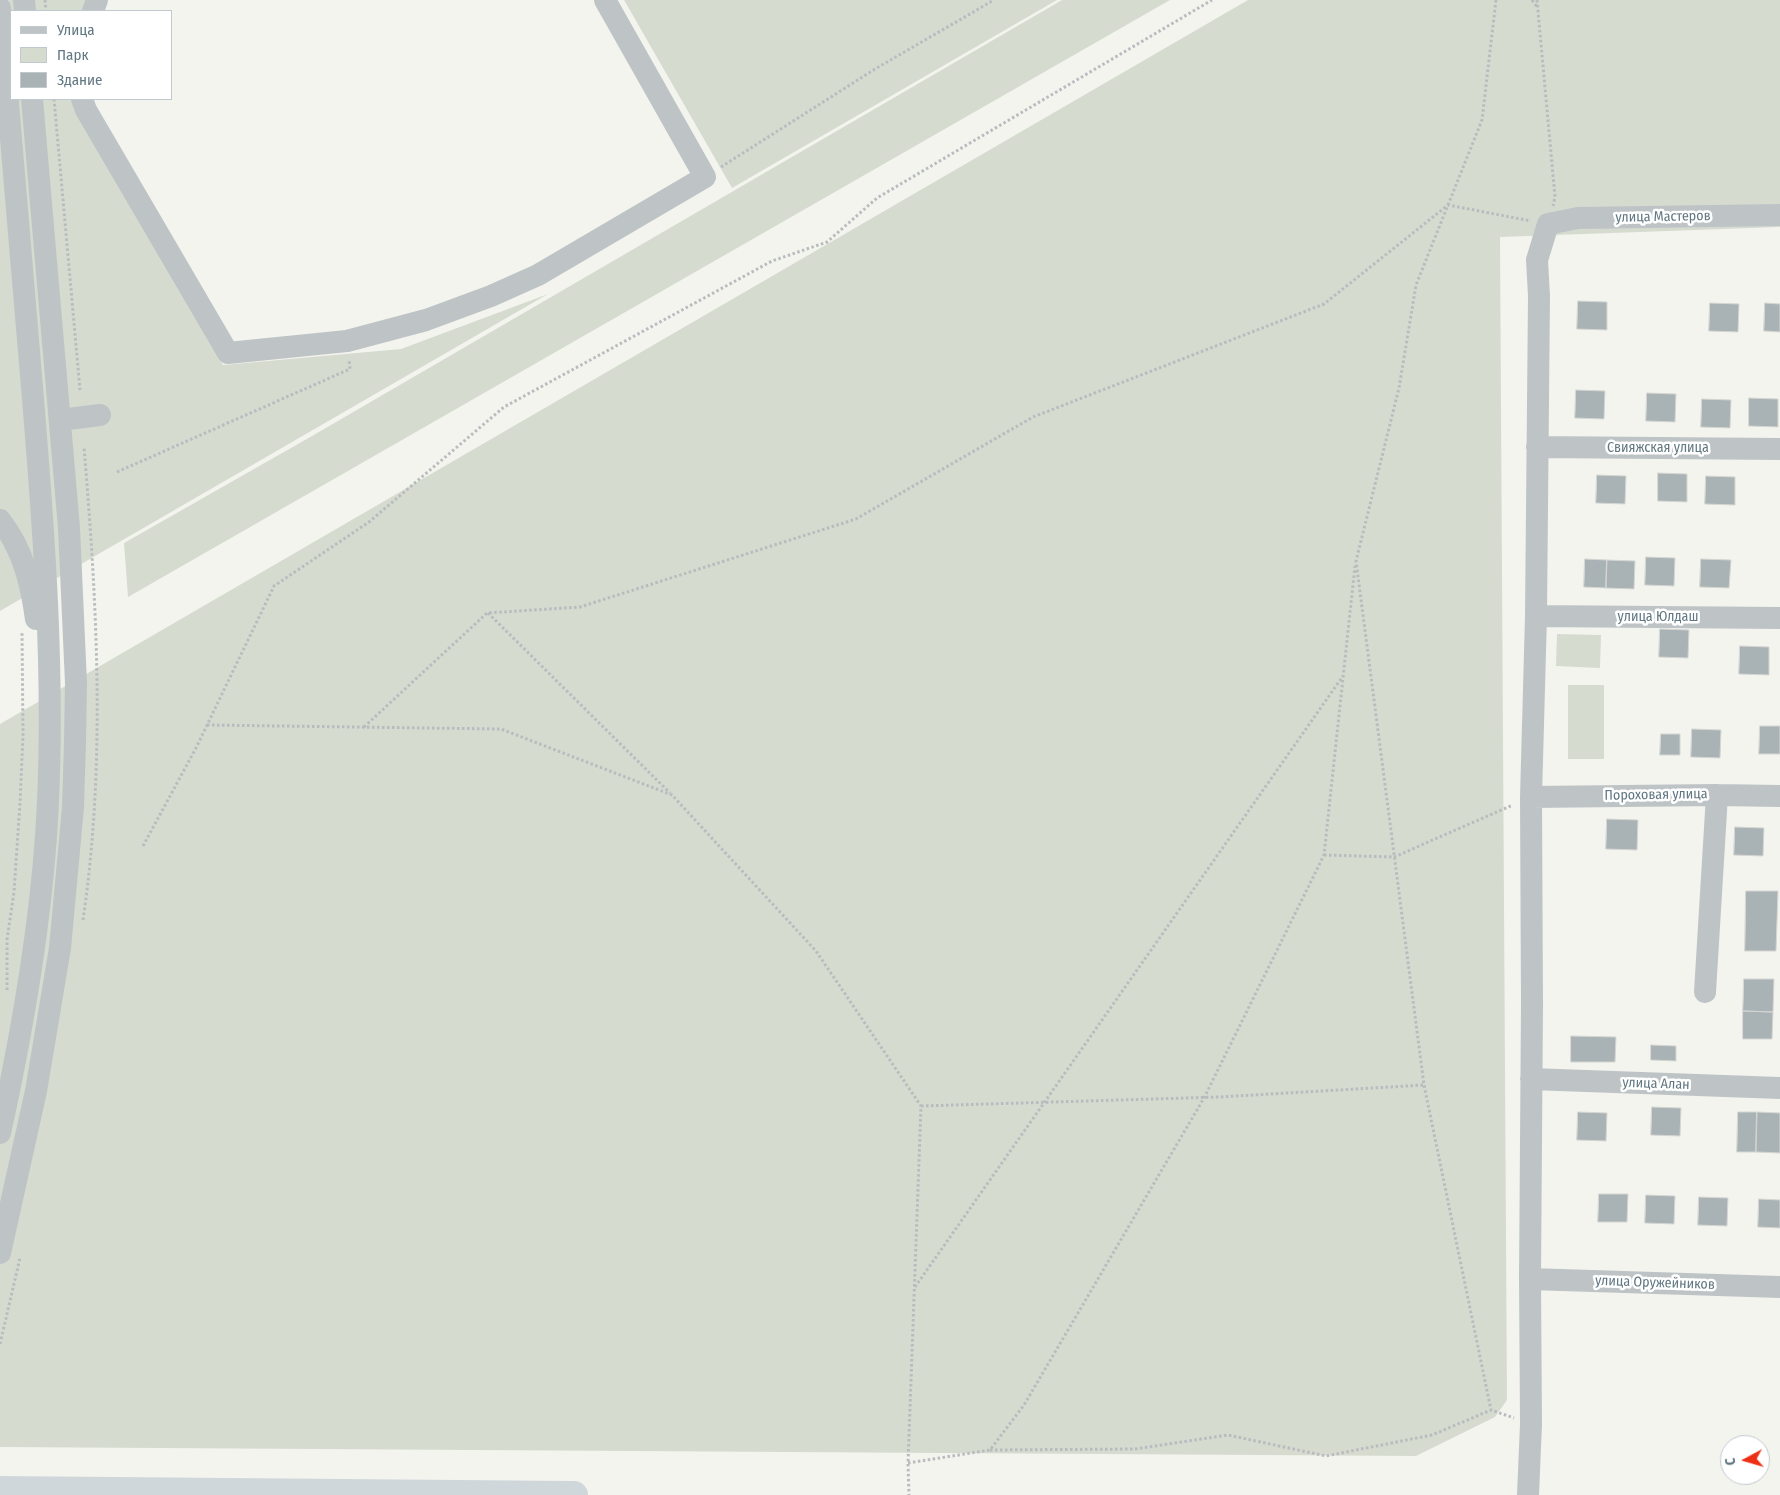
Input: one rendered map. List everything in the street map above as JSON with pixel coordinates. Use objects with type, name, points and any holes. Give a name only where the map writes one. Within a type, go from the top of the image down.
[{"type":"highway","points":[[0,1490],[574,1495]]},
{"type":"street","points":[[82,100],[86,110],[228,353],[347,341],[426,320],[491,296],[538,275],[705,177],[605,0]]},
{"type":"street","points":[[0,8],[45,548],[51,682],[48,805],[41,897],[27,1001],[0,1133]]},
{"type":"street","points":[[0,1253],[36,1091],[51,1006],[63,920],[73,808],[76,683],[69,528],[32,100]]},
{"type":"street","name":"улица Мастеров","points":[[1548,224],[1578,218],[1780,215]]},
{"type":"street","points":[[1528,1495],[1531,1424],[1531,797],[1536,616],[1536,447],[1539,296],[1537,260],[1548,224]]},
{"type":"street","points":[[60,420],[100,416]]},
{"type":"street","name":"Свияжская улица","points":[[1536,447],[1780,449]]},
{"type":"street","points":[[0,520],[20,552],[33,595],[48,805]]},
{"type":"street","name":"улица Юлдаш","points":[[1536,616],[1780,618]]},
{"type":"street","points":[[1705,992],[1717,795]]},
{"type":"street","name":"Пороховая улица","points":[[1531,797],[1780,796]]},
{"type":"street","name":"улица Алан","points":[[1532,1079],[1780,1088]]},
{"type":"street","name":"улица Оружейников","points":[[1530,1279],[1780,1287]]},
{"type":"path","points":[[705,177],[875,69],[994,0]]},
{"type":"path","points":[[143,846],[207,725],[274,586],[368,522],[504,407],[772,261],[828,242],[877,198],[1212,0]]},
{"type":"path","points":[[990,1450],[1024,1405],[1204,1098],[1324,855],[1356,561],[1399,388],[1416,285],[1482,120],[1496,0]]},
{"type":"path","points":[[1532,0],[1537,8]]},
{"type":"path","points":[[364,727],[488,613],[580,607],[856,519],[1033,417],[1324,304],[1448,205],[1548,224],[1555,197],[1537,0]]},
{"type":"path","points":[[54,100],[80,390]]},
{"type":"path","points":[[117,472],[350,369],[347,341]]},
{"type":"path","points":[[1356,561],[1424,1084],[1491,1410]]},
{"type":"path","points":[[488,613],[672,795],[816,951],[922,1106],[908,1463],[909,1495]]},
{"type":"path","points":[[7,996],[7,940],[14,892],[23,736],[22,622]]},
{"type":"path","points":[[914,1287],[1344,675]]},
{"type":"path","points":[[207,725],[501,729],[672,795]]},
{"type":"path","points":[[1324,855],[1394,857],[1531,797]]},
{"type":"path","points":[[922,1106],[1204,1098],[1424,1084]]},
{"type":"path","points":[[908,1463],[990,1450],[1135,1449],[1228,1435],[1326,1456],[1432,1435],[1491,1410],[1531,1424]]},
{"type":"green space","points":[[0,0],[87,0],[83,10],[10,10],[10,100],[72,100],[223,365],[401,349],[548,294],[0,611]]},
{"type":"green space","points":[[624,0],[1057,0],[732,188]]},
{"type":"green space","points":[[1062,0],[1170,0],[128,597],[124,543],[312,436]]},
{"type":"green space","points":[[1248,0],[1780,0],[1780,227],[1500,237],[1507,1400],[1495,1417],[1416,1456],[0,1447],[0,724]]},
{"type":"green space","points":[[1557,634],[1601,635],[1600,668],[1556,666]]},
{"type":"green space","points":[[1568,685],[1604,685],[1604,759],[1568,759]]},
{"type":"building","points":[[1578,301],[1607,302],[1607,330],[1577,329]]},
{"type":"building","points":[[1710,303],[1739,304],[1738,332],[1709,331]]},
{"type":"building","points":[[1765,303],[1780,304],[1780,332],[1764,331]]},
{"type":"building","points":[[1576,390],[1605,391],[1604,419],[1575,418]]},
{"type":"building","points":[[1647,393],[1676,394],[1675,422],[1646,421]]},
{"type":"building","points":[[1749,398],[1778,399],[1778,427],[1749,426]]},
{"type":"building","points":[[1702,399],[1731,400],[1730,428],[1701,427]]},
{"type":"building","points":[[1658,473],[1687,474],[1687,502],[1658,501]]},
{"type":"building","points":[[1597,475],[1626,476],[1625,504],[1596,503]]},
{"type":"building","points":[[1706,476],[1735,477],[1735,505],[1705,504]]},
{"type":"building","points":[[1646,557],[1675,558],[1674,586],[1645,585]]},
{"type":"building","points":[[1585,559],[1607,560],[1606,588],[1584,587]]},
{"type":"building","points":[[1701,559],[1731,560],[1729,588],[1700,587]]},
{"type":"building","points":[[1607,560],[1635,561],[1634,589],[1606,588]]},
{"type":"building","points":[[1660,629],[1689,630],[1688,658],[1659,657]]},
{"type":"building","points":[[1740,646],[1769,647],[1769,675],[1739,674]]},
{"type":"building","points":[[1760,726],[1780,726],[1780,754],[1759,754]]},
{"type":"building","points":[[1692,729],[1721,730],[1720,758],[1691,757]]},
{"type":"building","points":[[1661,734],[1680,734],[1680,755],[1660,755]]},
{"type":"building","points":[[1607,819],[1638,820],[1637,850],[1606,849]]},
{"type":"building","points":[[1735,827],[1764,828],[1763,856],[1734,855]]},
{"type":"building","points":[[1746,891],[1778,891],[1776,951],[1745,951]]},
{"type":"building","points":[[1744,979],[1774,979],[1773,1012],[1743,1011]]},
{"type":"building","points":[[1743,1011],[1773,1012],[1772,1039],[1743,1039]]},
{"type":"building","points":[[1571,1036],[1616,1037],[1615,1062],[1571,1062]]},
{"type":"building","points":[[1651,1045],[1676,1046],[1676,1061],[1651,1060]]},
{"type":"building","points":[[1652,1107],[1681,1108],[1680,1136],[1651,1135]]},
{"type":"building","points":[[1578,1112],[1607,1113],[1606,1141],[1577,1140]]},
{"type":"building","points":[[1738,1112],[1757,1112],[1756,1152],[1737,1152]]},
{"type":"building","points":[[1757,1112],[1780,1113],[1780,1153],[1756,1152]]},
{"type":"building","points":[[1599,1194],[1628,1194],[1627,1222],[1598,1222]]},
{"type":"building","points":[[1646,1195],[1675,1196],[1674,1224],[1645,1223]]},
{"type":"building","points":[[1699,1197],[1728,1198],[1727,1226],[1698,1225]]},
{"type":"building","points":[[1759,1199],[1780,1200],[1780,1228],[1758,1227]]}]
